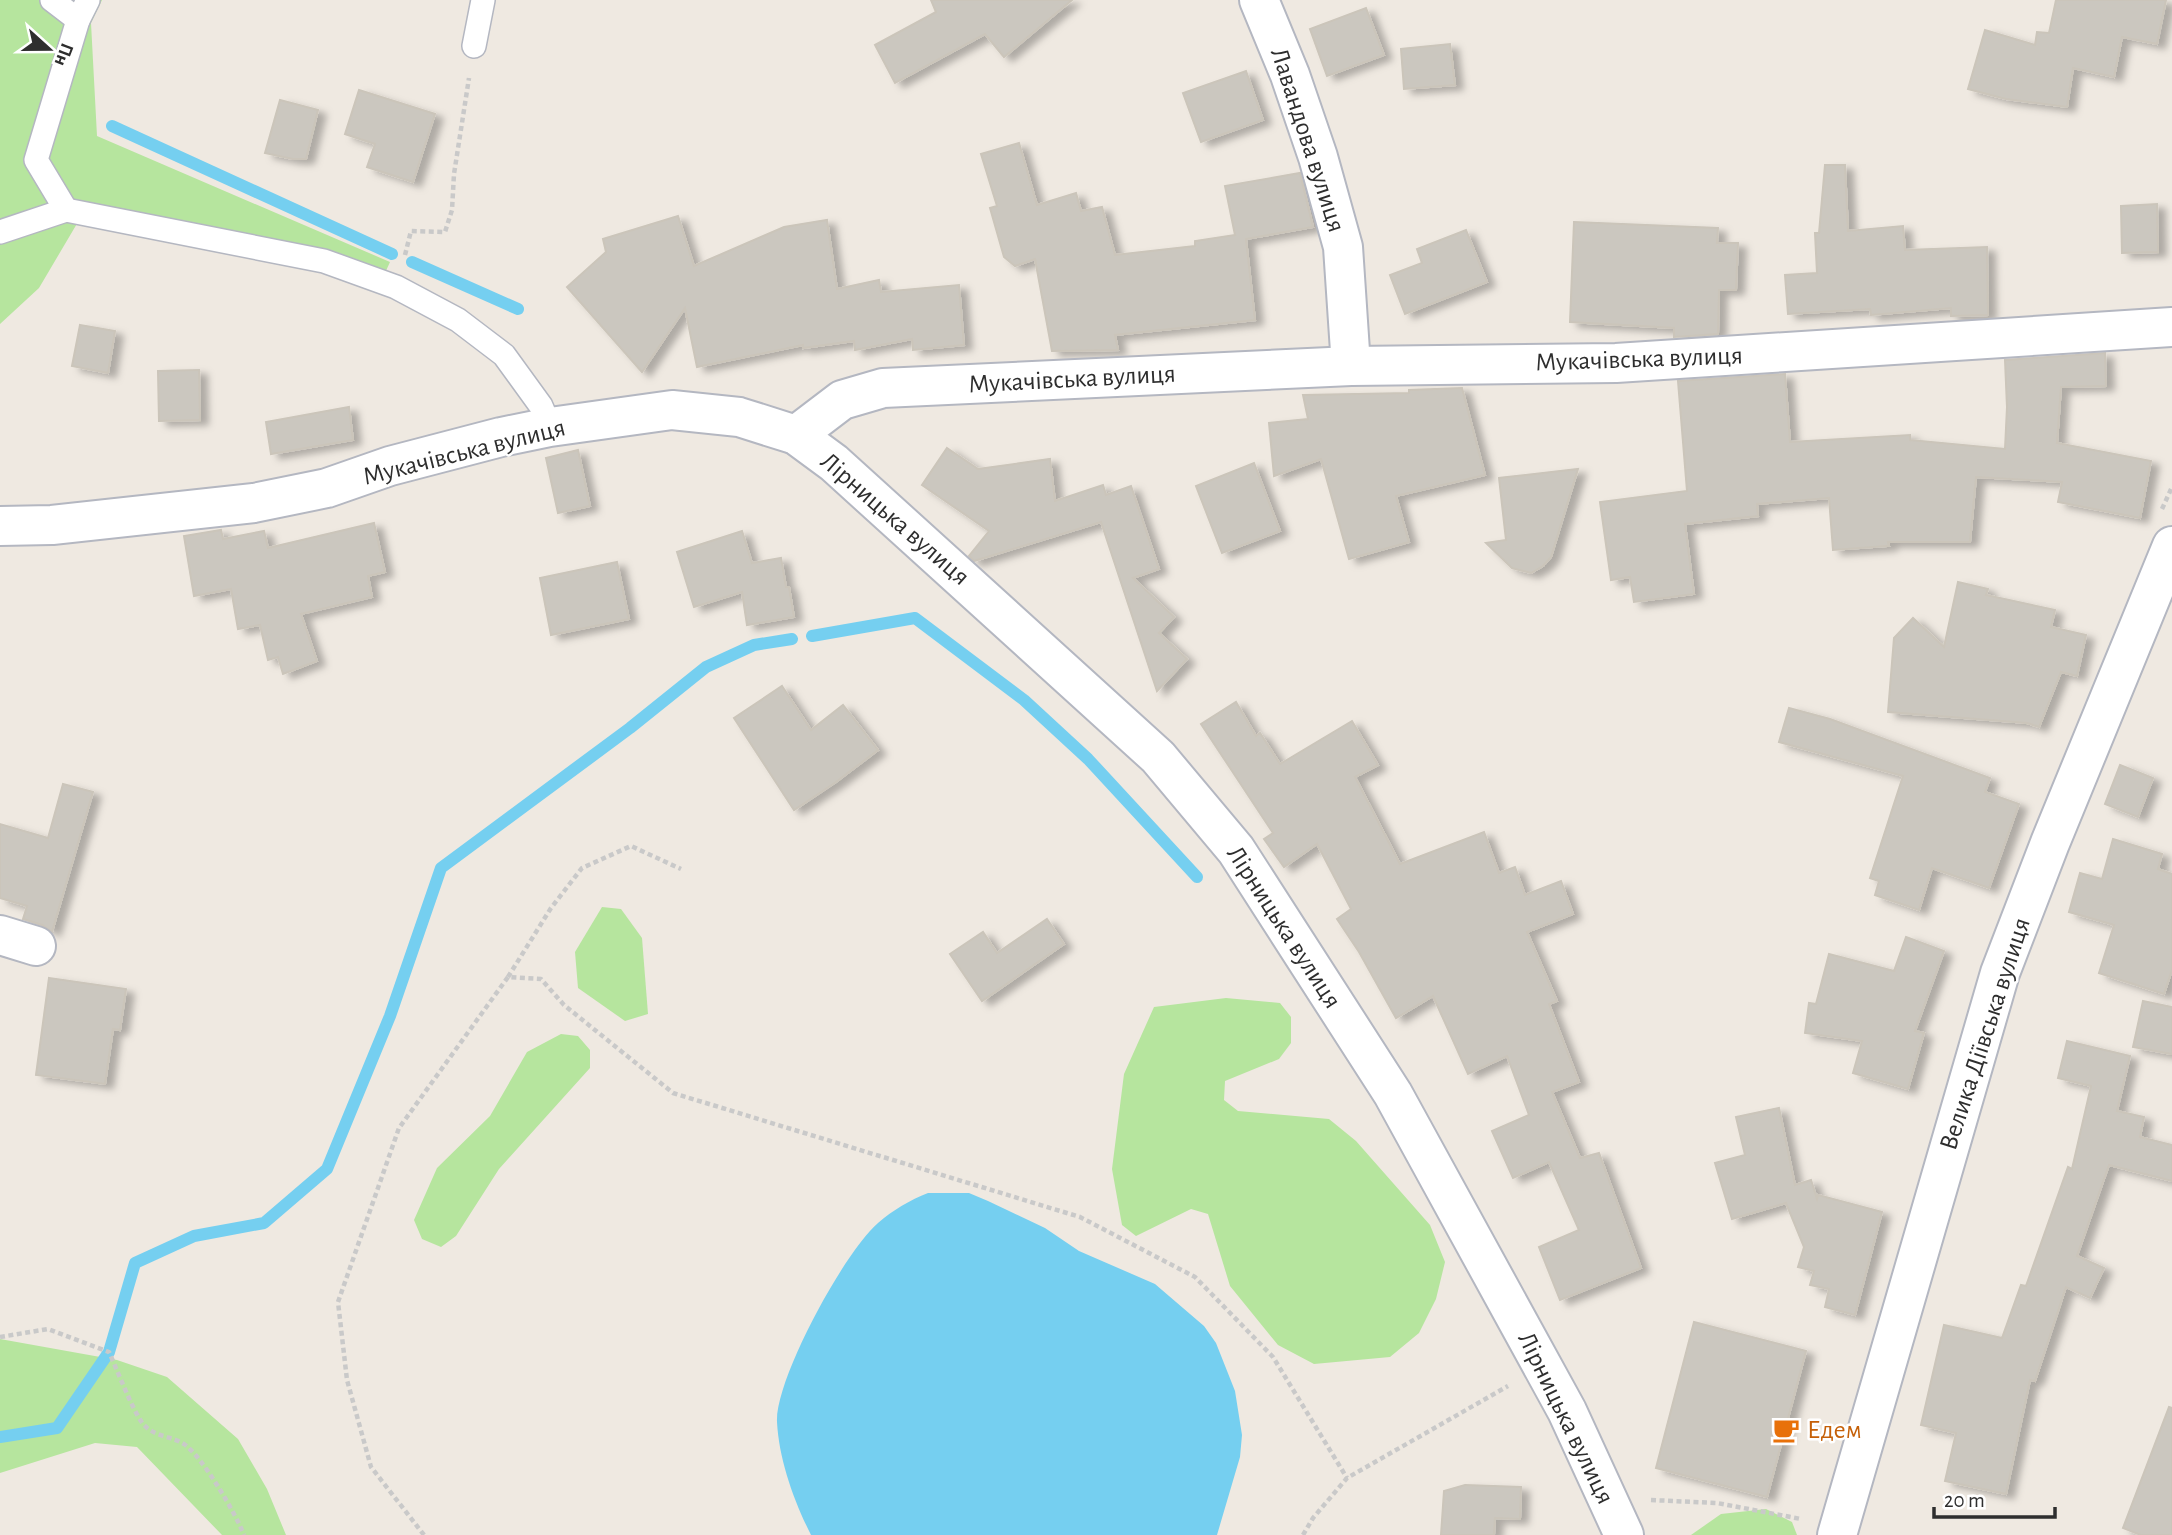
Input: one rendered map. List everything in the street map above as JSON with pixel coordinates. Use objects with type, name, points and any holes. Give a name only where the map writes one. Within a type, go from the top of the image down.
[{"type":"street","name":"Лавандова вулиця","points":[[1259,0],[1290,75],[1318,157],[1343,247],[1351,366]]},
{"type":"street","name":"Мукачівська вулиця","points":[[0,526],[52,525],[254,503],[327,488],[427,456],[501,437],[550,427],[672,410],[739,416],[796,435],[842,400],[883,388],[1351,366],[1616,363],[2172,327]]},
{"type":"street","name":"Лірницька вулиця","points":[[796,435],[844,472],[1158,757],[1236,850],[1393,1094],[1567,1411],[1623,1535]]},
{"type":"street","name":"Велика Діївська вулиця","points":[[1822,1527],[2000,973],[2050,842],[2172,546]]},
{"type":"street","points":[[0,935],[36,946]]},
{"type":"lane","points":[[52,0],[83,10],[36,160],[65,210]]},
{"type":"lane","points":[[474,46],[483,0]]},
{"type":"lane","points":[[0,232],[65,210],[324,261],[396,287],[458,320],[504,355],[541,406],[550,427]]},
{"type":"path","points":[[396,287],[411,231],[444,232],[452,210],[454,174],[474,46]]},
{"type":"path","points":[[424,1535],[371,1467],[347,1380],[338,1302],[399,1128],[508,977],[551,908],[582,868],[631,846],[681,869]]},
{"type":"path","points":[[508,977],[541,979],[564,1005],[673,1093],[1080,1217],[1195,1277],[1273,1357],[1347,1478]]},
{"type":"path","points":[[0,1337],[48,1329],[108,1352],[142,1424],[158,1435],[185,1445],[208,1472],[237,1517],[244,1535]]},
{"type":"path","points":[[1303,1535],[1313,1518],[1347,1478],[1543,1366]]},
{"type":"path","points":[[1639,1499],[1717,1503],[1822,1527]]},
{"type":"green space","points":[[0,0],[102,0],[91,23],[97,136],[390,262],[385,273],[88,205],[39,288],[0,324]]},
{"type":"green space","points":[[602,907],[621,909],[642,938],[648,1014],[625,1021],[578,988],[575,952]]},
{"type":"green space","points":[[1226,998],[1280,1003],[1291,1017],[1291,1043],[1279,1059],[1225,1081],[1224,1100],[1238,1111],[1329,1119],[1356,1141],[1430,1225],[1445,1262],[1436,1299],[1419,1333],[1390,1357],[1314,1364],[1278,1345],[1230,1286],[1208,1214],[1191,1209],[1136,1236],[1122,1225],[1112,1169],[1124,1074],[1154,1007]]},
{"type":"green space","points":[[561,1034],[578,1036],[590,1050],[590,1068],[499,1169],[456,1236],[441,1247],[422,1239],[414,1220],[437,1168],[490,1116],[527,1052]]},
{"type":"green space","points":[[0,1339],[117,1360],[167,1377],[238,1439],[267,1489],[286,1535],[222,1535],[137,1447],[95,1443],[0,1473]]},
{"type":"green space","points":[[1766,1509],[1792,1522],[1797,1535],[1691,1535],[1721,1514]]},
{"type":"water","points":[[928,1193],[969,1193],[1045,1228],[1079,1251],[1155,1284],[1204,1326],[1216,1343],[1235,1391],[1242,1435],[1240,1457],[1217,1535],[811,1535],[788,1480],[778,1436],[779,1402],[787,1377],[814,1317],[864,1238],[890,1214]]},
{"type":"building","points":[[931,0],[1072,0],[1004,57],[985,34],[895,83],[875,45],[936,12]]},
{"type":"building","points":[[2056,0],[2166,0],[2157,44],[2122,37],[2114,77],[2073,68],[2067,107],[2006,99],[1968,89],[1985,30],[2035,45],[2037,32],[2049,33]]},
{"type":"building","points":[[1366,8],[1384,55],[1327,76],[1310,29]]},
{"type":"building","points":[[1450,44],[1455,85],[1404,89],[1401,49]]},
{"type":"building","points":[[1246,71],[1263,120],[1201,142],[1183,93]]},
{"type":"building","points":[[359,90],[435,114],[413,182],[367,167],[375,144],[345,134]]},
{"type":"building","points":[[280,100],[318,110],[306,159],[265,153]]},
{"type":"building","points":[[1019,143],[1037,205],[1076,193],[1081,211],[1102,207],[1115,255],[1195,246],[1195,241],[1235,235],[1225,186],[1300,173],[1313,227],[1246,239],[1255,320],[1115,335],[1118,350],[1052,351],[1035,259],[1015,266],[1004,257],[990,208],[997,206],[981,154]]},
{"type":"building","points":[[1825,165],[1845,165],[1848,231],[1903,226],[1905,250],[1987,247],[1988,315],[1951,316],[1951,308],[1871,315],[1870,309],[1788,314],[1785,275],[1817,273],[1815,233],[1819,233]]},
{"type":"building","points":[[2157,204],[2158,252],[2122,253],[2121,206]]},
{"type":"building","points":[[678,216],[694,266],[784,227],[827,220],[837,289],[879,280],[881,292],[959,285],[964,345],[913,350],[912,339],[855,350],[854,341],[803,348],[803,345],[697,367],[685,308],[642,372],[567,287],[606,252],[603,239]]},
{"type":"building","points":[[1574,222],[1718,228],[1717,243],[1738,243],[1736,290],[1719,290],[1718,334],[1674,337],[1674,328],[1570,322]]},
{"type":"building","points":[[1466,230],[1487,282],[1405,314],[1390,275],[1422,263],[1417,249]]},
{"type":"building","points":[[80,325],[115,331],[108,373],[72,366]]},
{"type":"building","points":[[2105,353],[2106,386],[2061,387],[2057,443],[2151,461],[2140,518],[2058,502],[2062,482],[1976,477],[1970,542],[1888,542],[1889,546],[1833,550],[1829,498],[1757,504],[1758,516],[1685,524],[1694,594],[1634,602],[1630,577],[1611,580],[1600,502],[1687,491],[1678,381],[1785,374],[1790,442],[1910,435],[1910,440],[2005,449],[2005,360]]},
{"type":"building","points":[[199,370],[200,420],[159,421],[158,371]]},
{"type":"building","points":[[1462,388],[1485,475],[1396,496],[1409,542],[1349,559],[1321,459],[1274,476],[1269,423],[1308,419],[1303,395],[1409,393],[1409,390]]},
{"type":"building","points":[[349,407],[353,440],[271,454],[266,422]]},
{"type":"building","points":[[947,448],[978,469],[1050,459],[1055,501],[1103,485],[1106,495],[1131,486],[1159,569],[1133,578],[1174,617],[1159,633],[1187,659],[1157,691],[1101,522],[974,561],[969,556],[989,531],[922,485]]},
{"type":"building","points":[[578,450],[590,506],[558,513],[546,458]]},
{"type":"building","points":[[1254,463],[1280,531],[1222,553],[1196,486]]},
{"type":"building","points":[[1578,469],[1551,557],[1531,573],[1512,568],[1486,543],[1506,540],[1499,478]]},
{"type":"building","points":[[374,523],[385,572],[368,576],[372,597],[301,614],[317,661],[283,674],[278,657],[268,660],[260,625],[238,629],[231,589],[194,596],[184,536],[221,530],[223,539],[264,531],[268,548]]},
{"type":"building","points":[[742,531],[752,563],[781,558],[794,617],[747,625],[742,592],[694,607],[677,552]]},
{"type":"building","points":[[617,562],[629,619],[551,635],[540,578]]},
{"type":"building","points":[[1958,582],[1988,589],[1986,595],[2055,610],[2051,627],[2086,635],[2077,676],[2061,672],[2039,727],[2027,723],[1888,712],[1894,638],[1913,618],[1944,647]]},
{"type":"building","points":[[782,686],[811,730],[843,705],[878,750],[794,810],[734,718]]},
{"type":"building","points":[[1236,702],[1256,736],[1260,733],[1280,764],[1352,721],[1378,765],[1355,777],[1400,864],[1484,832],[1499,873],[1515,867],[1525,895],[1561,881],[1573,914],[1527,932],[1557,1001],[1549,1004],[1579,1082],[1552,1092],[1580,1158],[1599,1153],[1641,1268],[1560,1300],[1539,1247],[1579,1230],[1549,1162],[1513,1178],[1492,1131],[1529,1115],[1507,1056],[1468,1074],[1433,996],[1396,1018],[1337,919],[1351,909],[1317,844],[1284,867],[1264,839],[1273,833],[1201,724]]},
{"type":"building","points":[[1789,708],[1830,719],[1990,778],[1985,792],[2019,804],[1989,888],[1932,868],[1919,910],[1875,895],[1879,881],[1870,878],[1903,776],[1779,742]]},
{"type":"building","points":[[2120,765],[2153,778],[2138,817],[2105,804]]},
{"type":"building","points":[[63,784],[93,792],[52,932],[42,925],[23,919],[27,906],[0,898],[0,824],[48,838]]},
{"type":"building","points":[[2113,839],[2162,854],[2158,869],[2172,874],[2172,970],[2164,994],[2099,973],[2114,925],[2069,912],[2080,873],[2102,879]]},
{"type":"building","points":[[1047,919],[1064,944],[982,1001],[950,954],[983,932],[997,953]]},
{"type":"building","points":[[1906,937],[1944,951],[1915,1031],[1924,1033],[1908,1089],[1853,1073],[1862,1041],[1805,1033],[1809,1003],[1816,1004],[1829,954],[1894,971]]},
{"type":"building","points":[[49,978],[126,989],[120,1030],[113,1029],[105,1084],[36,1075]]},
{"type":"building","points":[[2143,1001],[2172,1007],[2172,1054],[2133,1047]]},
{"type":"building","points":[[2067,1041],[2130,1056],[2117,1111],[2144,1117],[2140,1137],[2172,1145],[2172,1181],[2109,1165],[2077,1256],[2104,1268],[2090,1298],[2066,1287],[2035,1381],[2030,1380],[2006,1494],[1945,1481],[1956,1433],[1921,1425],[1944,1325],[2002,1338],[2021,1285],[2026,1286],[2068,1167],[2072,1169],[2091,1086],[2058,1078]]},
{"type":"building","points":[[1779,1108],[1795,1185],[1811,1180],[1817,1199],[1818,1195],[1882,1212],[1855,1315],[1825,1307],[1829,1289],[1810,1285],[1814,1271],[1798,1267],[1804,1247],[1786,1203],[1732,1219],[1715,1163],[1745,1155],[1736,1117]]},
{"type":"building","points":[[1694,1322],[1806,1351],[1767,1497],[1656,1468]]},
{"type":"building","points":[[2169,1407],[2172,1408],[2172,1535],[2141,1535],[2123,1528]]},
{"type":"building","points":[[1465,1485],[1521,1487],[1520,1519],[1495,1518],[1494,1535],[1441,1535],[1444,1491]]},
{"type":"waterway","points":[[112,126],[392,254]]},
{"type":"waterway","points":[[412,262],[518,309]]},
{"type":"waterway","points":[[812,636],[915,618],[1024,700],[1088,759],[1197,877]]},
{"type":"waterway","points":[[0,1437],[57,1428],[109,1352],[135,1263],[194,1236],[264,1223],[327,1169],[390,1016],[441,868],[630,728],[706,667],[754,645],[792,639]]},
{"type":"place","name":"Едем","points":[[1786,1430]]}]
